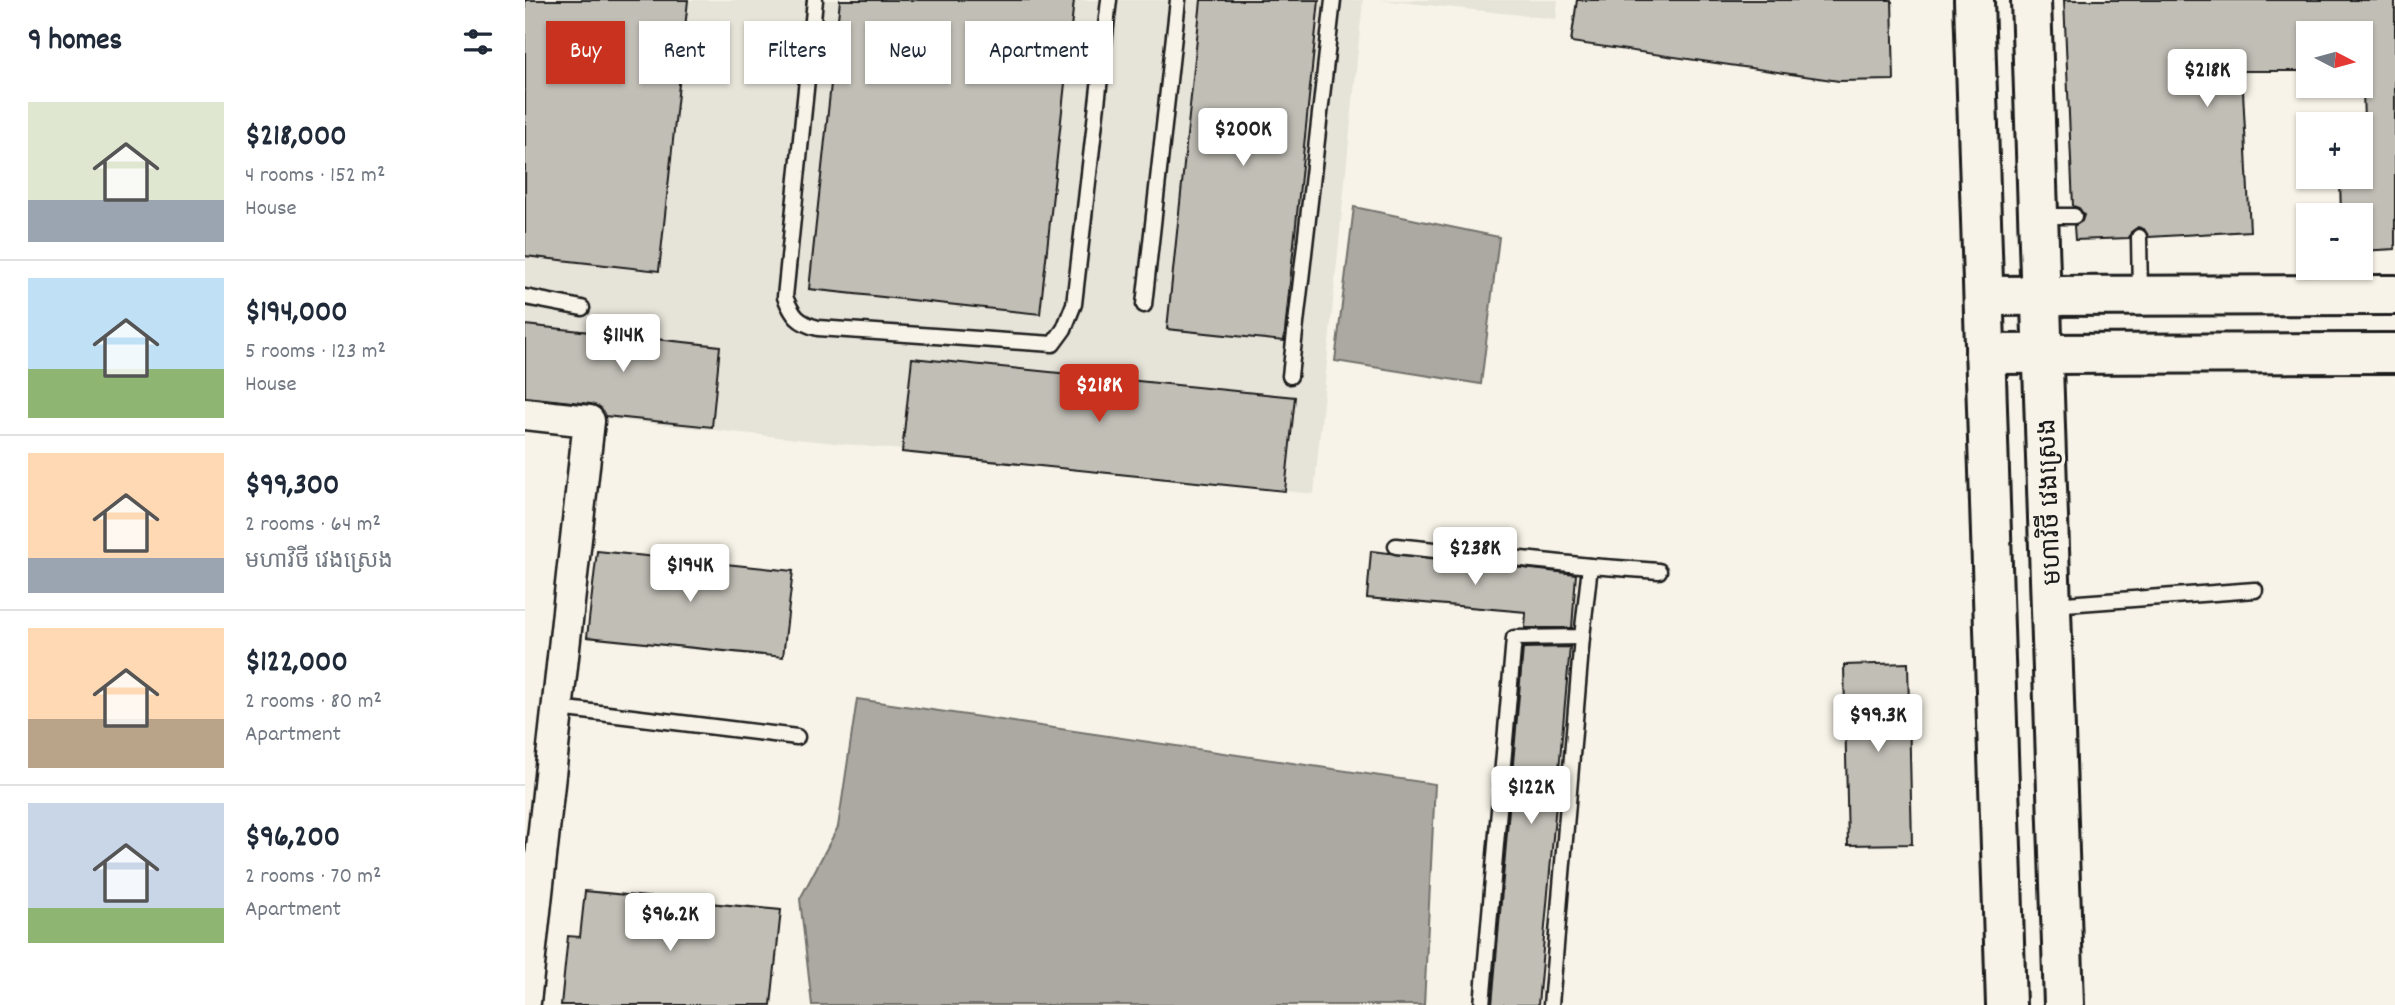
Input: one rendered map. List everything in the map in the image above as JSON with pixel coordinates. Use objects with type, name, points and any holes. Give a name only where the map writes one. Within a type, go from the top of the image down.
[{"type":"main road","points":[[1974,0],[2006,1005]]},
{"type":"main road","name":"មហាវិថី វេងស្រេង","points":[[2031,0],[2056,216],[2041,295],[2064,1005]]},
{"type":"main road","points":[[1984,296],[2395,295]]},
{"type":"main road","points":[[1985,354],[2395,353]]},
{"type":"street","points":[[525,414],[589,421],[525,1002]]},
{"type":"lane","points":[[815,0],[785,297],[794,317],[803,325],[818,328],[1053,344],[1064,329],[1074,304],[1109,0]]},
{"type":"lane","points":[[1145,305],[1178,0]]},
{"type":"lane","points":[[1290,376],[1333,0]]},
{"type":"lane","points":[[2139,237],[2140,295]]},
{"type":"lane","points":[[525,298],[582,307]]},
{"type":"lane","points":[[1396,546],[1659,572]]},
{"type":"lane","points":[[1551,1005],[1590,566]]},
{"type":"lane","points":[[2051,605],[2255,590]]},
{"type":"lane","points":[[1482,1005],[1514,638],[1582,637]]},
{"type":"lane","points":[[559,708],[797,737]]},
{"type":"shaded area","points":[[525,0],[1363,0],[1314,494],[525,410]]},
{"type":"shaded area","points":[[1381,0],[1558,0],[1556,19]]},
{"type":"shaded area","points":[[1354,207],[1499,237],[1481,384],[1335,361]]},
{"type":"shaded area","points":[[857,699],[1435,784],[1424,1005],[812,1005],[800,899],[838,827]]},
{"type":"building","points":[[525,0],[688,0],[686,21],[639,21],[639,84],[679,84],[659,271],[525,256]]},
{"type":"building","points":[[840,0],[1074,0],[1072,21],[965,21],[965,84],[1065,84],[1040,314],[809,289],[831,84],[851,84],[851,21],[838,21]]},
{"type":"building","points":[[1201,0],[1319,0],[1284,341],[1167,329]]},
{"type":"building","points":[[1577,0],[1892,0],[1894,80],[1839,81],[1571,42]]},
{"type":"building","points":[[2064,0],[2395,0],[2395,249],[2373,250],[2373,203],[2341,203],[2340,189],[2373,189],[2373,112],[2364,112],[2363,98],[2373,98],[2373,21],[2296,21],[2296,71],[2242,71],[2250,231],[2149,237],[2144,229],[2138,227],[2131,232],[2129,238],[2075,240],[2074,226],[2082,221],[2084,215],[2079,208],[2073,206]]},
{"type":"building","points":[[525,325],[720,346],[712,427],[605,416],[600,407],[591,404],[525,397]]},
{"type":"building","points":[[912,358],[1295,397],[1285,491],[902,452]]},
{"type":"building","points":[[597,551],[793,571],[783,657],[587,637]]},
{"type":"building","points":[[1371,551],[1576,574],[1572,628],[1525,628],[1526,612],[1367,598]]},
{"type":"building","points":[[1570,647],[1538,1005],[1492,1005],[1523,648]]},
{"type":"building","points":[[1908,663],[1912,844],[1848,845],[1844,665]]},
{"type":"building","points":[[585,891],[781,910],[771,1005],[561,1005],[568,936],[580,937]]}]
